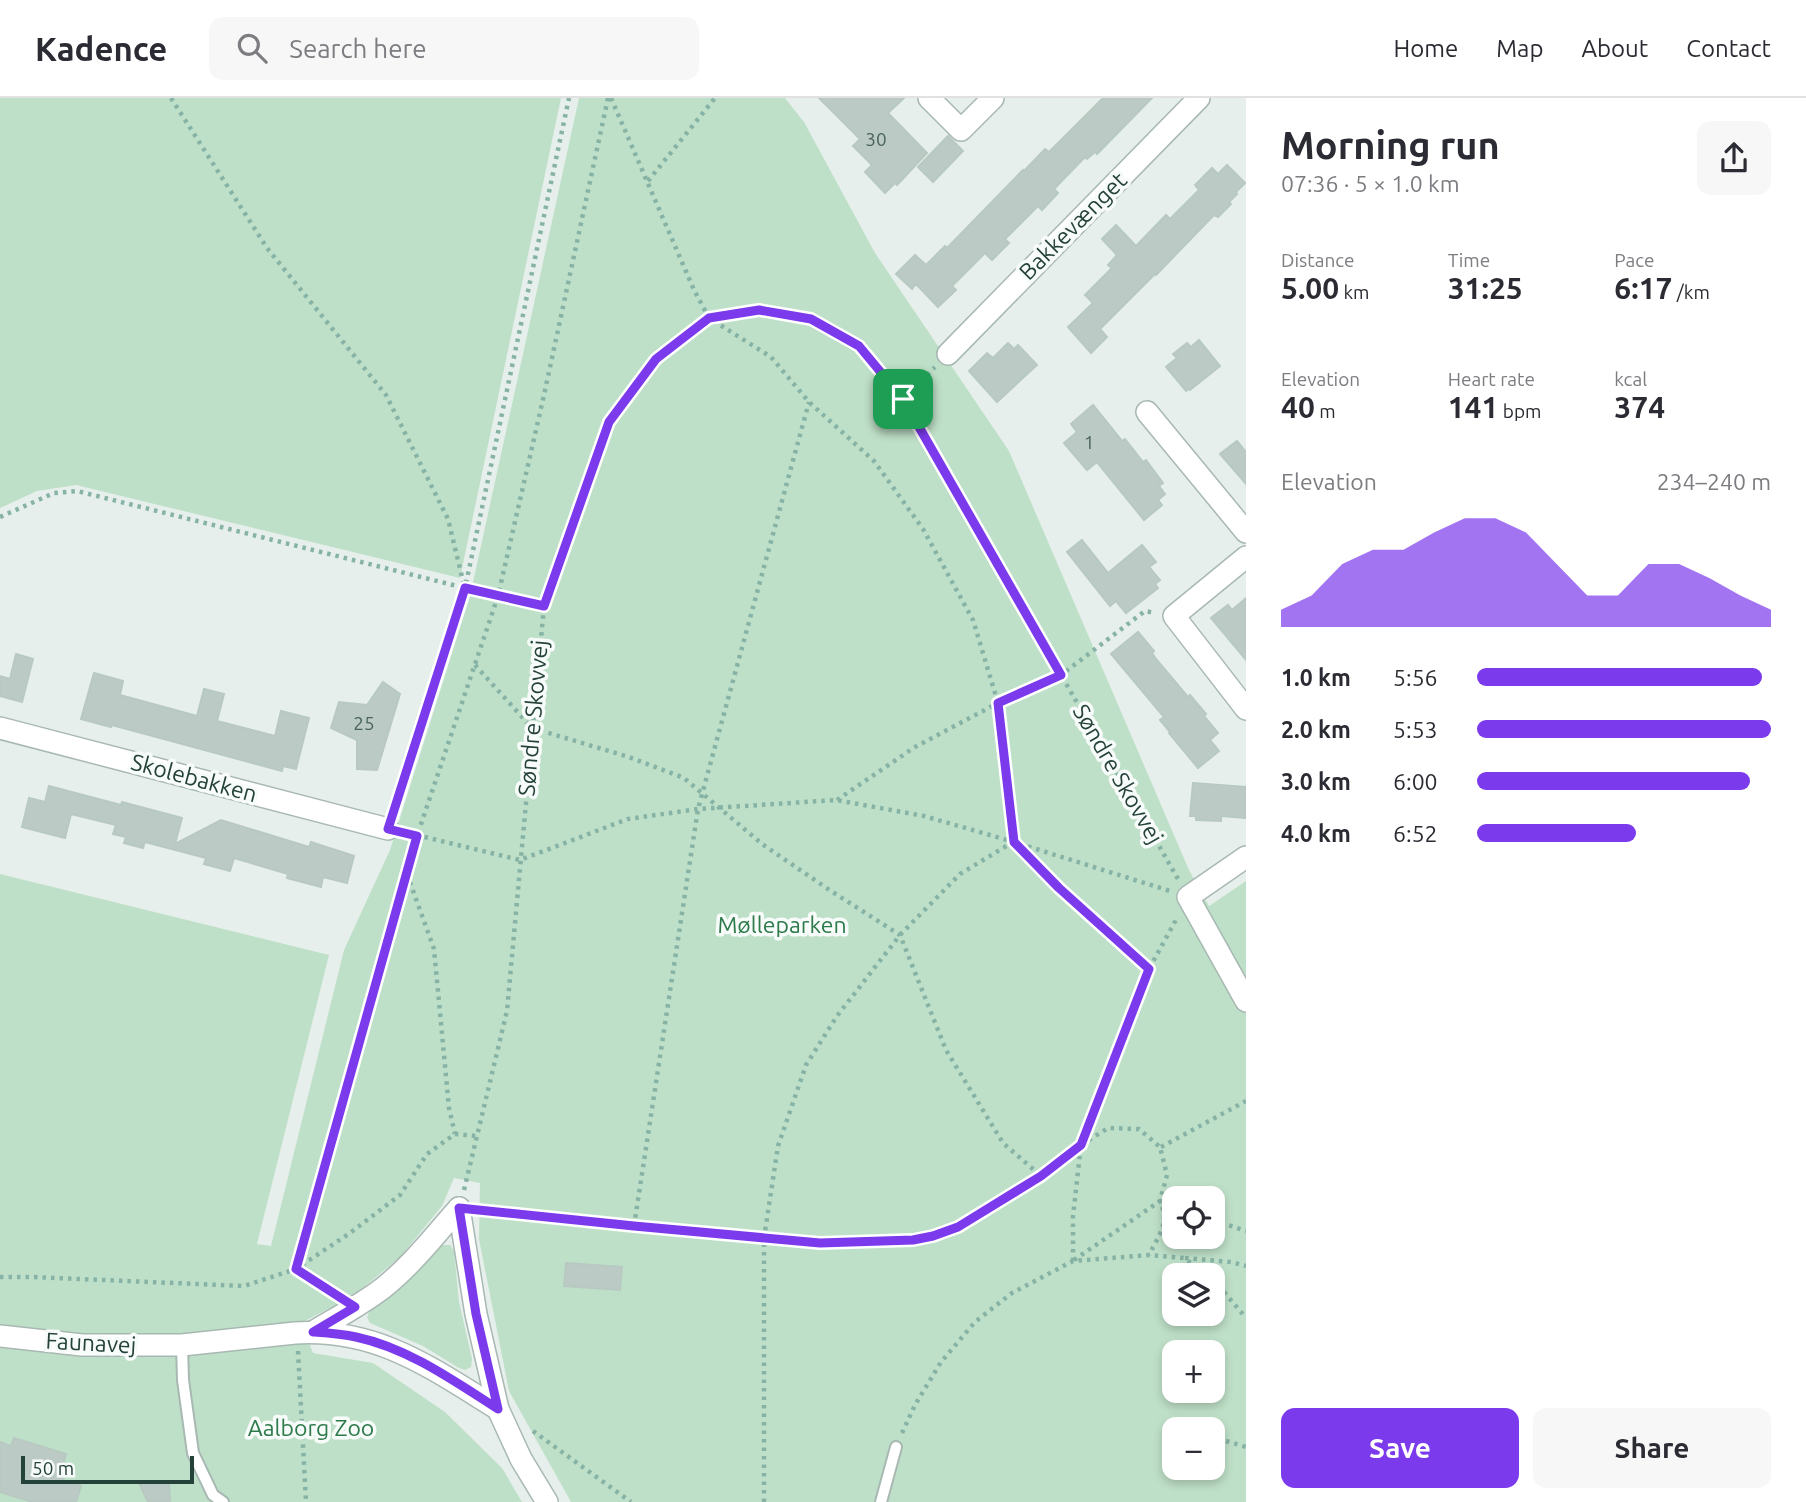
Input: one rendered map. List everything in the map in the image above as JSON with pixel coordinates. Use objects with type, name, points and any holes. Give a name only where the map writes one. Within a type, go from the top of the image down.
[{"type":"street","points":[[929,98],[961,130],[993,98]]},
{"type":"street","name":"Bakkevænget","points":[[948,354],[1199,98]]},
{"type":"street","points":[[1147,412],[1246,532]]},
{"type":"street","points":[[1246,557],[1174,616],[1246,709]]},
{"type":"street","name":"Skolebakken","points":[[0,728],[388,829]]},
{"type":"street","points":[[1246,857],[1188,897],[1246,1001]]},
{"type":"street","points":[[459,1208],[476,1314],[498,1409],[547,1502]]},
{"type":"street","name":"Faunavej","points":[[304,1333],[355,1307],[383,1287],[412,1261],[459,1208]]},
{"type":"street","name":"Faunavej","points":[[0,1336],[82,1345],[182,1345],[304,1333],[359,1338],[391,1348],[427,1365],[498,1409]]},
{"type":"lane","points":[[182,1345],[183,1380],[193,1453],[213,1495],[223,1502]]},
{"type":"lane","points":[[881,1502],[896,1447]]},
{"type":"path","points":[[171,98],[267,248],[386,395],[448,519],[465,588]]},
{"type":"path","points":[[569,98],[465,588],[388,829],[520,860],[628,819],[698,809],[836,800],[925,816],[1188,897],[1149,969],[1081,1145],[1073,1216],[1073,1261]]},
{"type":"path","points":[[609,98],[709,318],[771,357],[808,402],[874,461],[923,529],[973,620],[998,703],[1014,842],[1059,888],[1149,969]]},
{"type":"path","points":[[296,1269],[417,836],[498,596],[609,98]]},
{"type":"path","points":[[648,181],[715,98]]},
{"type":"path","name":"Søndre Skovvej","points":[[459,1208],[507,1011],[544,606],[609,422],[656,359],[709,318],[759,310],[811,319],[859,346],[903,399],[1188,897]]},
{"type":"path","points":[[903,399],[948,354]]},
{"type":"path","points":[[634,1226],[698,809],[808,402]]},
{"type":"path","points":[[0,517],[54,493],[77,491],[544,606]]},
{"type":"path","points":[[836,800],[915,747],[998,703],[1061,675],[1145,611],[1174,616]]},
{"type":"path","points":[[475,665],[532,728],[629,757],[684,778],[762,844],[900,935],[946,1049],[1003,1143],[1041,1176]]},
{"type":"path","points":[[764,1502],[764,1238],[778,1146],[807,1065],[837,1016],[900,935],[960,874],[1014,842]]},
{"type":"path","points":[[407,873],[434,949],[449,1108],[455,1134]]},
{"type":"path","points":[[1160,1147],[1246,1101]]},
{"type":"path","points":[[459,1208],[820,1243],[913,1240],[958,1227],[1041,1176],[1108,1128],[1139,1129],[1160,1147],[1167,1175],[1160,1200],[1166,1214],[1164,1226],[1149,1255]]},
{"type":"path","points":[[0,1278],[244,1286],[296,1269],[400,1195],[427,1154],[455,1134],[476,1136]]},
{"type":"path","points":[[896,1447],[915,1405],[941,1362],[975,1322],[1012,1293],[1073,1261],[1160,1200]]},
{"type":"path","points":[[1225,1224],[1246,1231]]},
{"type":"path","points":[[1073,1261],[1149,1255],[1231,1262],[1246,1266]]},
{"type":"path","points":[[1184,1258],[1191,1263]]},
{"type":"path","points":[[296,1269],[355,1307]]},
{"type":"path","points":[[1225,1293],[1246,1318]]},
{"type":"path","points":[[304,1333],[306,1502]]},
{"type":"path","points":[[531,1429],[631,1502]]},
{"type":"path","points":[[1226,1441],[1246,1447]]},
{"type":"green space","points":[[0,98],[561,98],[460,578],[76,485],[37,491],[0,508]]},
{"type":"green space","name":"Mølleparken","points":[[579,98],[785,98],[804,122],[875,253],[1009,451],[1189,870],[1209,906],[1246,881],[1246,1502],[571,1502],[509,1391],[479,1239],[480,1183],[454,1178],[442,1206],[400,1257],[353,1296],[301,1323],[313,1353],[373,1363],[445,1412],[502,1468],[522,1502],[0,1502],[0,874],[329,955],[257,1244],[271,1246],[344,950],[390,850],[470,596]]},
{"type":"green space","points":[[442,1245],[450,1245],[454,1251],[459,1302],[472,1359],[471,1367],[465,1370],[423,1346],[370,1323],[367,1317],[370,1311],[408,1280]]},
{"type":"building","points":[[819,98],[904,98],[888,113],[927,153],[897,185],[895,183],[885,193],[865,172],[872,165],[853,146],[860,139]]},
{"type":"building","points":[[1103,98],[1152,98],[1097,154],[1095,152],[1087,159],[1085,157],[1054,189],[1058,193],[1042,210],[1038,206],[1005,239],[1009,243],[992,260],[985,253],[952,286],[956,290],[938,307],[916,284],[912,289],[896,274],[915,255],[926,265],[945,246],[947,248],[1023,170],[1045,149],[1049,152]]},
{"type":"building","points":[[948,136],[963,151],[933,182],[918,167]]},
{"type":"building","points":[[1227,165],[1245,183],[1229,202],[1231,204],[1218,217],[1214,215],[1100,329],[1107,337],[1091,353],[1068,327],[1093,303],[1085,295],[1112,268],[1108,265],[1117,255],[1102,239],[1116,225],[1136,246],[1166,215],[1170,219],[1199,190],[1195,185],[1212,168],[1218,174]]},
{"type":"building","points":[[1199,340],[1220,366],[1186,391],[1166,367],[1177,358],[1173,354],[1187,343],[1191,347]]},
{"type":"building","points":[[1008,343],[1014,349],[1018,345],[1037,365],[997,402],[969,371],[987,353],[993,358]]},
{"type":"building","points":[[1093,405],[1122,441],[1125,439],[1143,462],[1146,460],[1163,483],[1159,486],[1165,494],[1158,500],[1162,505],[1144,520],[1097,462],[1087,470],[1064,443],[1077,432],[1071,424]]},
{"type":"building","points":[[1237,441],[1246,452],[1246,484],[1220,454]]},
{"type":"building","points":[[1082,540],[1108,573],[1142,545],[1156,562],[1149,567],[1160,580],[1155,584],[1158,588],[1126,613],[1116,601],[1110,606],[1067,552]]},
{"type":"building","points":[[1246,598],[1246,660],[1211,618],[1228,605],[1232,610]]},
{"type":"building","points":[[1138,632],[1154,651],[1152,653],[1156,659],[1206,714],[1204,716],[1218,733],[1210,740],[1219,751],[1198,768],[1160,720],[1164,717],[1111,654]]},
{"type":"building","points":[[16,654],[33,659],[22,702],[0,696],[0,676],[10,679]]},
{"type":"building","points":[[94,673],[123,681],[120,695],[197,716],[204,689],[224,694],[217,721],[275,736],[281,711],[309,718],[296,769],[283,766],[282,771],[81,719]]},
{"type":"building","points":[[383,682],[400,694],[377,770],[357,769],[357,740],[331,728],[339,702],[367,705]]},
{"type":"building","points":[[1193,783],[1246,787],[1246,818],[1221,816],[1221,821],[1196,820],[1196,816],[1190,816]]},
{"type":"building","points":[[49,786],[182,818],[175,844],[221,820],[309,847],[311,842],[354,856],[347,883],[323,877],[321,887],[287,878],[288,874],[234,858],[230,871],[204,864],[206,858],[145,842],[143,848],[124,843],[126,837],[113,834],[116,825],[71,814],[65,838],[22,827],[29,798],[45,802]]},
{"type":"building","points":[[566,1263],[622,1267],[620,1290],[564,1286]]},
{"type":"building","points":[[14,1438],[66,1454],[62,1468],[66,1469],[63,1480],[81,1486],[76,1502],[32,1502],[0,1492],[0,1442],[11,1446]]},
{"type":"building","points":[[169,1482],[170,1502],[148,1502],[139,1483]]},
{"type":"route","points":[[759,310],[811,319],[859,346],[903,399],[1061,675],[998,703],[1014,842],[1059,888],[1149,969],[1081,1145],[1041,1176],[958,1227],[913,1240],[820,1243],[459,1208],[476,1314],[498,1409],[427,1365],[391,1348],[359,1338],[313,1332],[355,1307],[296,1269],[417,836],[388,829],[465,588],[544,606],[609,422],[656,359],[709,318],[759,310]]},
{"type":"park label","name":"Aalborg Zoo","points":[[311,1428]]}]
